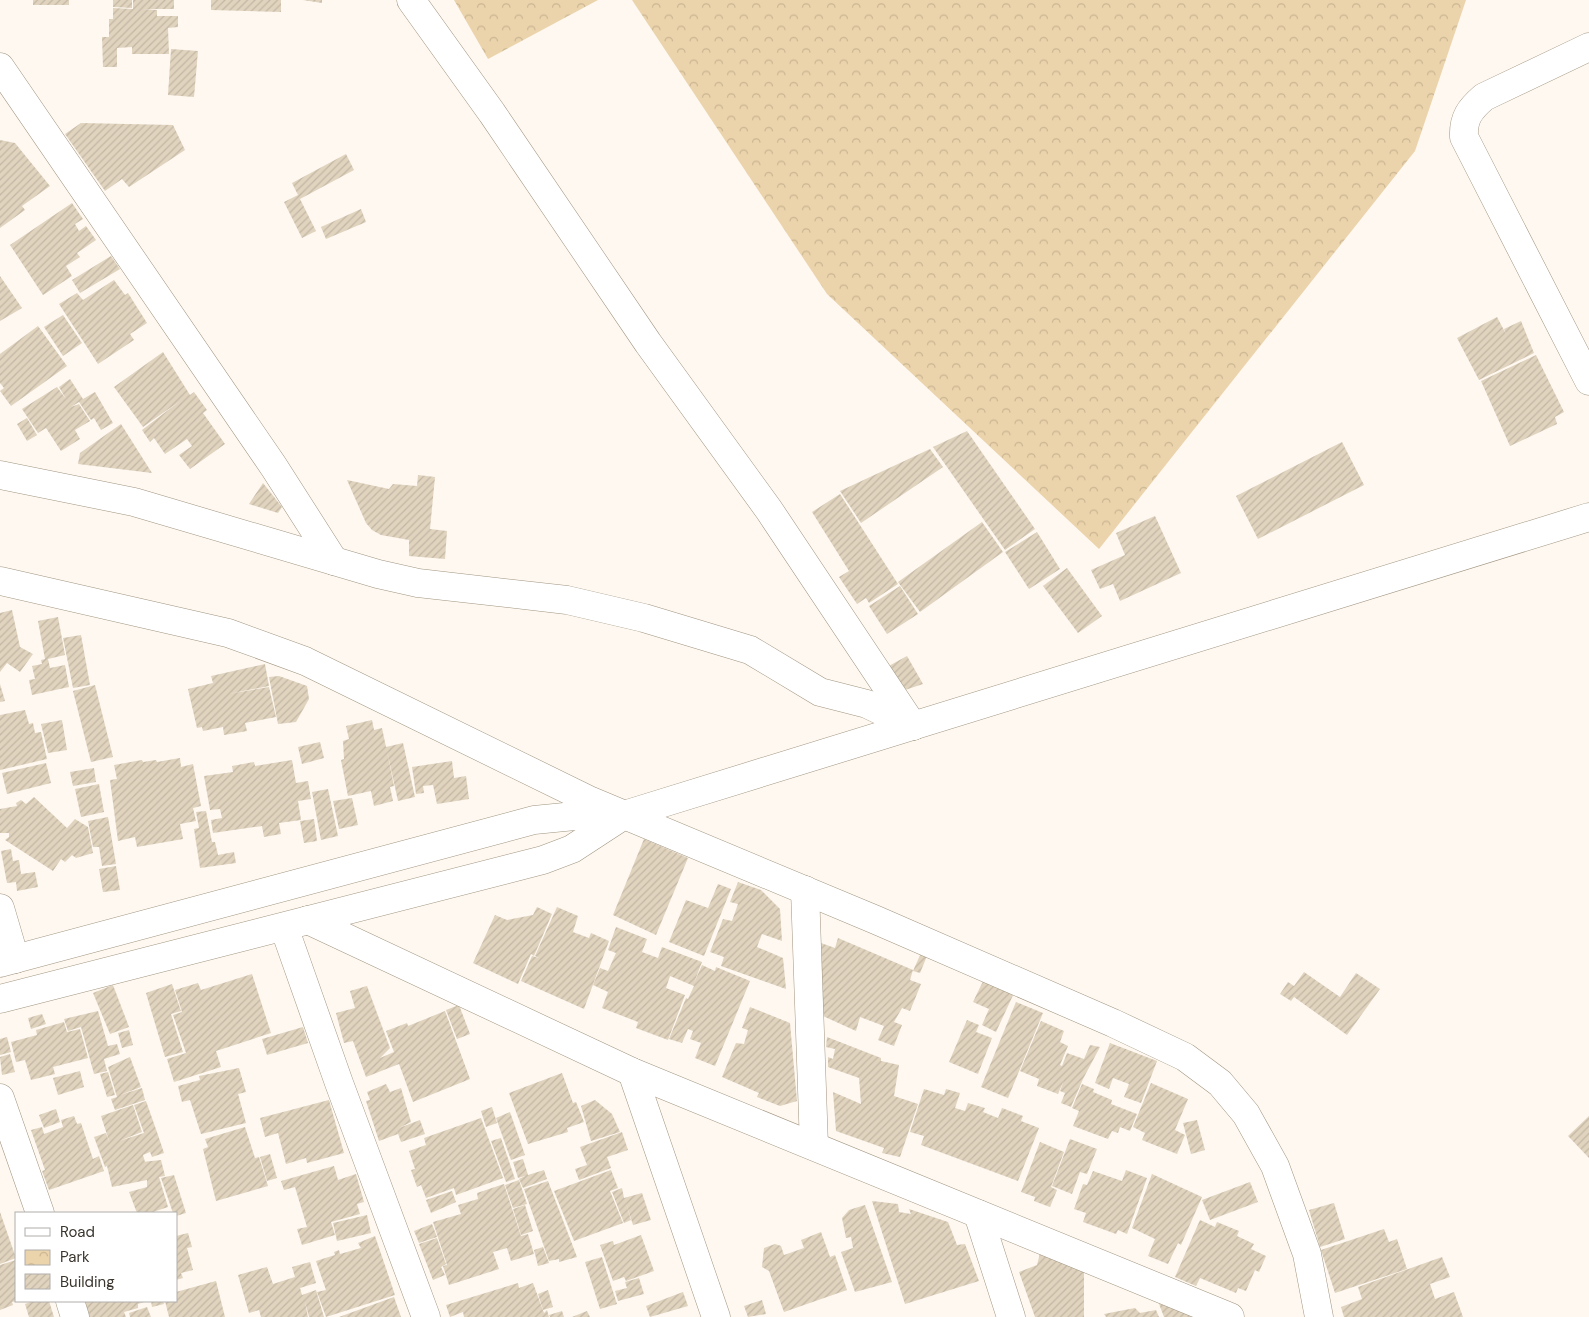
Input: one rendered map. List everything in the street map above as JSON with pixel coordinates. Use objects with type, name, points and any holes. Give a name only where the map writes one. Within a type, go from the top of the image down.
[{"type":"street","points":[[411,0],[498,121],[648,343],[769,510],[913,726]]},
{"type":"street","points":[[1589,47],[1484,97],[1474,105],[1463,124],[1464,137],[1589,381]]},
{"type":"street","points":[[0,67],[9,96],[274,467],[334,561]]},
{"type":"street","points":[[2,472],[134,502],[334,561],[418,583],[567,600],[644,618],[750,650],[820,692],[868,704],[913,726]]},
{"type":"street","points":[[0,908],[8,961],[534,820],[585,815],[624,815],[1589,517]]},
{"type":"street","points":[[0,581],[228,633],[297,658],[591,801],[805,890],[1114,1023],[1185,1057],[1220,1083],[1246,1114],[1275,1166],[1307,1254],[1319,1317]]},
{"type":"street","points":[[0,999],[543,860],[572,848],[599,833],[624,815]]},
{"type":"street","points":[[805,890],[814,1146]]},
{"type":"street","points":[[296,923],[632,1072],[1230,1317]]},
{"type":"street","points":[[296,923],[339,1083],[426,1317]]},
{"type":"street","points":[[632,1072],[716,1317]]},
{"type":"street","points":[[0,1098],[40,1212]]},
{"type":"street","points":[[978,1214],[1011,1317]]},
{"type":"street","points":[[70,1302],[75,1317]]},
{"type":"green space","points":[[454,0],[598,0],[488,59]]},
{"type":"green space","points":[[632,0],[1466,0],[1415,151],[1099,549],[827,294]]},
{"type":"building","points":[[33,0],[69,0],[69,5],[33,5]]},
{"type":"building","points":[[113,0],[132,0],[132,8],[113,7]]},
{"type":"building","points":[[133,0],[174,0],[174,9],[144,9],[157,10],[157,16],[178,16],[178,27],[168,28],[169,54],[132,54],[132,47],[117,48],[117,67],[103,67],[102,37],[109,37],[109,19],[113,19],[113,8],[133,9]]},
{"type":"building","points":[[211,0],[281,0],[281,12],[211,10]]},
{"type":"building","points":[[303,0],[322,0],[322,3]]},
{"type":"building","points":[[171,49],[198,51],[194,97],[168,95]]},
{"type":"building","points":[[81,123],[173,125],[185,150],[129,187],[122,179],[105,191],[65,134]]},
{"type":"building","points":[[0,140],[15,143],[50,186],[22,206],[25,210],[0,228]]},
{"type":"building","points":[[346,154],[354,170],[300,199],[316,231],[302,238],[284,202],[298,195],[292,183]]},
{"type":"building","points":[[72,203],[83,219],[75,224],[79,231],[86,226],[96,240],[77,253],[80,257],[66,266],[72,276],[43,295],[10,245]]},
{"type":"building","points":[[361,209],[366,222],[326,239],[321,227]]},
{"type":"building","points":[[111,256],[120,269],[80,293],[72,280]]},
{"type":"building","points":[[0,276],[22,308],[0,321]]},
{"type":"building","points":[[114,280],[125,295],[128,293],[147,323],[130,334],[134,340],[98,364],[59,304],[77,293],[83,300]]},
{"type":"building","points":[[63,315],[82,343],[63,356],[44,327]]},
{"type":"building","points":[[1497,317],[1506,334],[1504,329],[1521,321],[1534,353],[1479,380],[1457,338]]},
{"type":"building","points":[[38,326],[67,366],[11,406],[0,391],[4,388],[0,383],[0,354]]},
{"type":"building","points":[[163,352],[190,395],[194,392],[207,410],[203,413],[225,444],[190,469],[179,455],[192,446],[187,439],[165,454],[154,438],[150,442],[142,430],[180,401],[143,427],[114,387]]},
{"type":"building","points":[[1536,355],[1564,412],[1555,417],[1557,424],[1510,446],[1481,381]]},
{"type":"building","points":[[70,379],[83,399],[95,392],[113,423],[101,430],[94,418],[91,420],[79,402],[71,407],[79,404],[90,421],[75,430],[80,439],[61,451],[46,428],[38,433],[22,409],[57,387],[66,399],[59,387]]},
{"type":"building","points":[[27,418],[37,435],[27,441],[17,424]]},
{"type":"building","points":[[121,424],[152,473],[78,464],[80,453]]},
{"type":"building","points":[[967,431],[1035,529],[1005,550],[933,447]]},
{"type":"building","points":[[1342,442],[1364,485],[1258,539],[1236,496]]},
{"type":"building","points":[[930,449],[943,467],[861,523],[840,491]]},
{"type":"building","points":[[418,475],[435,477],[430,529],[447,531],[445,559],[409,556],[409,540],[381,535],[372,530],[366,523],[347,480],[389,489],[393,484],[417,486]]},
{"type":"building","points":[[263,483],[282,507],[278,513],[249,504]]},
{"type":"building","points":[[840,494],[898,584],[869,603],[866,598],[857,604],[839,577],[849,571],[812,512]]},
{"type":"building","points":[[1155,516],[1181,573],[1120,601],[1113,584],[1100,589],[1091,570],[1125,555],[1116,533]]},
{"type":"building","points":[[982,522],[1003,552],[920,612],[898,582]]},
{"type":"building","points":[[1037,532],[1060,569],[1029,589],[1005,552]]},
{"type":"building","points":[[1067,568],[1102,616],[1078,633],[1043,586]]},
{"type":"building","points":[[900,586],[918,614],[887,634],[869,606]]},
{"type":"building","points":[[12,610],[20,647],[33,654],[20,672],[7,663],[0,672],[0,613]]},
{"type":"building","points":[[58,617],[65,655],[48,659],[50,668],[65,665],[69,687],[32,695],[29,680],[35,679],[32,666],[42,664],[41,660],[45,659],[38,621]]},
{"type":"building","points":[[81,635],[90,685],[73,688],[63,638]]},
{"type":"building","points":[[907,656],[923,684],[899,692],[887,667]]},
{"type":"building","points":[[265,664],[269,686],[228,694],[269,687],[276,717],[245,723],[247,731],[224,735],[223,727],[203,731],[202,727],[197,728],[188,689],[213,683],[211,676]]},
{"type":"building","points":[[279,676],[307,686],[309,699],[296,722],[278,724],[269,677]]},
{"type":"building","points":[[0,684],[5,701],[0,702]]},
{"type":"building","points":[[95,685],[113,757],[91,762],[73,691]]},
{"type":"building","points":[[25,710],[29,724],[33,723],[35,733],[41,732],[47,759],[0,770],[0,715]]},
{"type":"building","points":[[62,720],[67,750],[48,753],[41,724]]},
{"type":"building","points":[[372,720],[374,730],[382,728],[386,747],[403,743],[415,797],[398,801],[387,751],[394,786],[390,787],[393,801],[374,806],[371,791],[348,796],[341,760],[344,759],[343,741],[349,739],[346,726]]},
{"type":"building","points":[[320,742],[324,758],[302,764],[298,747]]},
{"type":"building","points":[[180,758],[181,767],[193,764],[201,806],[193,808],[196,821],[180,824],[183,839],[137,847],[135,837],[118,841],[110,780],[117,779],[114,765],[142,760],[143,762],[156,760],[157,762]]},
{"type":"building","points":[[292,760],[296,783],[308,781],[311,799],[298,801],[301,820],[279,823],[281,834],[264,837],[262,826],[213,833],[211,820],[222,818],[220,809],[210,810],[204,776],[233,772],[232,766],[254,762],[255,766]]},
{"type":"building","points":[[452,761],[454,778],[466,776],[469,799],[437,804],[433,785],[423,786],[424,793],[416,794],[412,767]]},
{"type":"building","points":[[46,763],[51,783],[7,794],[2,773]]},
{"type":"building","points":[[94,768],[96,782],[73,786],[70,772]]},
{"type":"building","points":[[99,784],[104,812],[81,817],[75,789]]},
{"type":"building","points":[[328,789],[338,836],[321,840],[312,792]]},
{"type":"building","points":[[34,797],[67,828],[75,819],[88,827],[93,853],[76,858],[72,855],[65,862],[61,859],[53,871],[5,840],[9,837],[9,833],[0,833],[0,809],[17,806],[16,803],[21,800],[26,804]]},
{"type":"building","points":[[352,798],[358,825],[339,829],[333,801]]},
{"type":"building","points":[[206,811],[212,842],[215,842],[218,855],[234,852],[236,863],[200,868],[194,829],[199,828],[196,812]]},
{"type":"building","points":[[108,817],[116,864],[102,866],[99,847],[93,847],[88,821]]},
{"type":"building","points":[[314,819],[317,841],[304,843],[300,821]]},
{"type":"building","points":[[644,839],[688,858],[656,935],[613,915]]},
{"type":"building","points":[[11,849],[13,861],[19,860],[21,874],[35,872],[38,887],[17,891],[16,882],[7,883],[1,851]]},
{"type":"building","points":[[116,866],[120,890],[103,892],[99,869]]},
{"type":"building","points":[[738,882],[761,890],[780,909],[782,941],[762,934],[757,947],[783,958],[786,989],[721,966],[724,957],[710,952],[723,919],[732,921],[738,904],[730,902]]},
{"type":"building","points":[[718,884],[731,889],[704,956],[669,942],[686,900],[708,908]]},
{"type":"building","points":[[537,907],[552,914],[534,956],[531,954],[518,984],[473,963],[495,915],[507,920],[533,915]]},
{"type":"building","points":[[557,907],[578,916],[573,932],[589,938],[591,933],[609,941],[584,1009],[521,981],[532,956],[539,958],[535,956]]},
{"type":"building","points":[[616,927],[647,939],[642,952],[658,958],[662,947],[702,962],[694,983],[702,965],[715,971],[716,967],[750,981],[715,1066],[695,1058],[701,1043],[690,1039],[693,1031],[688,1029],[682,1043],[669,1039],[686,998],[688,999],[694,986],[670,976],[666,988],[685,995],[668,1040],[636,1028],[638,1022],[602,1008],[608,992],[593,985],[600,968],[608,971],[616,953],[608,950]]},
{"type":"building","points":[[838,938],[913,970],[910,980],[921,984],[910,1011],[902,1008],[894,1022],[902,1025],[894,1046],[878,1040],[884,1026],[860,1017],[856,1031],[823,1016],[821,943],[835,948]]},
{"type":"building","points":[[921,953],[927,956],[920,973],[913,971]]},
{"type":"building","points":[[1304,972],[1340,997],[1356,973],[1380,989],[1347,1035],[1294,997],[1291,1001],[1280,994],[1288,982],[1294,986]]},
{"type":"building","points":[[252,974],[271,1033],[216,1051],[221,1067],[174,1082],[167,1059],[186,1053],[173,1015],[182,1012],[175,990],[198,983],[201,990]]},
{"type":"building","points":[[985,977],[1015,991],[996,1032],[982,1025],[989,1009],[973,1002]]},
{"type":"building","points":[[172,984],[181,1011],[171,1014],[183,1052],[165,1057],[146,993]]},
{"type":"building","points":[[113,985],[129,1027],[110,1034],[93,993]]},
{"type":"building","points":[[367,986],[390,1048],[380,1058],[394,1052],[386,1031],[407,1023],[408,1026],[445,1011],[470,1079],[413,1102],[399,1064],[366,1077],[353,1041],[344,1043],[336,1013],[355,1008],[350,991]]},
{"type":"building","points":[[1016,1002],[1043,1013],[1008,1098],[981,1087]]},
{"type":"building","points":[[459,1005],[470,1034],[457,1039],[446,1010]]},
{"type":"building","points":[[750,1007],[790,1023],[797,1101],[780,1106],[757,1097],[759,1093],[722,1077],[736,1043],[744,1044],[748,1030],[742,1028]]},
{"type":"building","points":[[98,1011],[108,1046],[117,1044],[120,1054],[104,1059],[107,1071],[94,1074],[81,1027],[68,1031],[64,1019]]},
{"type":"building","points":[[42,1014],[46,1024],[31,1029],[28,1018]]},
{"type":"building","points":[[967,1020],[979,1025],[976,1032],[992,1038],[978,1074],[949,1062]]},
{"type":"building","points":[[1041,1021],[1064,1031],[1060,1042],[1068,1046],[1060,1065],[1062,1066],[1067,1053],[1084,1059],[1090,1045],[1100,1047],[1071,1107],[1061,1103],[1065,1093],[1060,1091],[1064,1080],[1058,1094],[1037,1086],[1039,1079],[1020,1071]]},
{"type":"building","points":[[64,1022],[67,1032],[80,1029],[88,1058],[53,1067],[55,1074],[31,1080],[25,1060],[16,1062],[11,1042],[37,1035],[36,1030]]},
{"type":"building","points":[[303,1027],[308,1043],[267,1055],[262,1039]]},
{"type":"building","points":[[129,1030],[133,1045],[122,1048],[118,1033]]},
{"type":"building","points":[[7,1037],[11,1052],[0,1055],[0,1039]]},
{"type":"building","points":[[827,1037],[881,1058],[881,1061],[899,1065],[894,1096],[918,1104],[900,1157],[882,1153],[884,1148],[836,1131],[833,1092],[861,1104],[859,1078],[828,1067],[828,1057],[833,1059],[835,1049],[826,1047]]},
{"type":"building","points":[[1110,1043],[1157,1061],[1141,1103],[1124,1097],[1129,1084],[1113,1078],[1109,1089],[1095,1083]]},
{"type":"building","points":[[10,1054],[15,1072],[2,1075],[0,1057]]},
{"type":"building","points":[[130,1057],[141,1087],[120,1095],[142,1088],[145,1100],[115,1110],[111,1099],[117,1097],[108,1067]]},
{"type":"building","points":[[239,1068],[246,1092],[238,1094],[246,1123],[201,1134],[190,1100],[182,1102],[178,1086],[200,1080],[199,1076]]},
{"type":"building","points":[[80,1071],[84,1087],[58,1095],[53,1078]]},
{"type":"building","points":[[108,1072],[115,1095],[107,1097],[100,1074]]},
{"type":"building","points":[[562,1073],[573,1103],[576,1102],[584,1122],[567,1128],[568,1132],[528,1144],[509,1093]]},
{"type":"building","points":[[1151,1083],[1188,1099],[1175,1130],[1185,1135],[1177,1154],[1142,1140],[1145,1133],[1133,1127]]},
{"type":"building","points":[[386,1084],[390,1092],[401,1088],[411,1122],[399,1128],[420,1120],[425,1134],[401,1142],[396,1128],[398,1134],[379,1141],[366,1101],[370,1100],[367,1092]]},
{"type":"building","points":[[1082,1084],[1094,1089],[1093,1092],[1112,1100],[1111,1104],[1137,1114],[1130,1131],[1120,1127],[1118,1133],[1112,1131],[1108,1139],[1073,1126],[1079,1111],[1072,1108]]},
{"type":"building","points":[[924,1089],[944,1095],[946,1089],[960,1093],[955,1108],[965,1111],[968,1103],[985,1108],[983,1112],[998,1118],[1002,1108],[1023,1116],[1021,1121],[1039,1128],[1018,1181],[921,1145],[924,1136],[910,1132]]},
{"type":"building","points":[[329,1100],[344,1153],[307,1163],[306,1158],[286,1164],[278,1133],[265,1137],[260,1118]]},
{"type":"building","points":[[595,1100],[612,1114],[620,1132],[591,1141],[581,1106]]},
{"type":"building","points":[[146,1101],[164,1153],[152,1157],[150,1152],[143,1155],[145,1162],[161,1160],[165,1176],[159,1177],[168,1207],[153,1212],[137,1212],[129,1192],[147,1187],[147,1180],[112,1187],[107,1166],[105,1167],[94,1137],[106,1133],[110,1144],[101,1116],[133,1105],[142,1132],[119,1141],[144,1133],[134,1105]]},
{"type":"building","points":[[492,1107],[497,1123],[486,1127],[481,1111]]},
{"type":"building","points":[[56,1109],[60,1122],[44,1128],[39,1115]]},
{"type":"building","points":[[510,1112],[525,1155],[511,1160],[496,1118]]},
{"type":"building","points":[[74,1116],[77,1124],[81,1123],[93,1159],[99,1156],[104,1171],[49,1190],[42,1171],[45,1170],[31,1130],[42,1127],[44,1134],[63,1127],[61,1120]]},
{"type":"building","points":[[1589,1116],[1589,1158],[1568,1136]]},
{"type":"building","points":[[481,1118],[503,1178],[456,1195],[454,1188],[426,1198],[421,1185],[417,1187],[411,1170],[415,1169],[409,1151],[426,1145],[424,1138]]},
{"type":"building","points":[[1197,1120],[1205,1150],[1191,1154],[1183,1123]]},
{"type":"building","points":[[245,1127],[255,1158],[259,1157],[268,1186],[216,1201],[203,1149],[208,1147],[205,1139]]},
{"type":"building","points":[[622,1132],[628,1150],[607,1157],[611,1168],[579,1180],[575,1169],[587,1165],[580,1147]]},
{"type":"building","points":[[501,1138],[515,1179],[506,1182],[491,1141]]},
{"type":"building","points":[[1070,1139],[1097,1149],[1087,1174],[1080,1172],[1072,1194],[1052,1186]]},
{"type":"building","points":[[1040,1142],[1064,1152],[1051,1187],[1057,1190],[1050,1207],[1034,1201],[1035,1197],[1021,1192]]},
{"type":"building","points":[[270,1154],[277,1178],[267,1181],[260,1157]]},
{"type":"building","points":[[523,1159],[528,1175],[544,1170],[547,1179],[523,1188],[519,1179],[525,1176],[518,1178],[513,1162]]},
{"type":"building","points":[[334,1166],[338,1180],[356,1174],[364,1202],[357,1204],[360,1214],[331,1222],[335,1235],[302,1245],[297,1229],[307,1227],[295,1187],[284,1190],[281,1181]]},
{"type":"building","points":[[611,1170],[618,1188],[610,1191],[623,1223],[574,1241],[554,1191]]},
{"type":"building","points":[[1126,1170],[1147,1178],[1127,1234],[1118,1230],[1116,1234],[1083,1222],[1086,1213],[1074,1209],[1083,1184],[1087,1185],[1093,1171],[1122,1181]]},
{"type":"building","points":[[1152,1174],[1202,1197],[1181,1245],[1178,1243],[1168,1264],[1148,1256],[1155,1239],[1132,1228]]},
{"type":"building","points":[[174,1175],[186,1213],[178,1215],[178,1212],[173,1212],[161,1178]]},
{"type":"building","points":[[519,1180],[527,1204],[513,1208],[505,1185]]},
{"type":"building","points":[[548,1181],[577,1257],[559,1262],[559,1259],[549,1261],[524,1189]]},
{"type":"building","points":[[1250,1182],[1258,1202],[1210,1220],[1202,1200]]},
{"type":"building","points":[[504,1184],[521,1236],[528,1234],[534,1254],[511,1261],[507,1248],[493,1252],[499,1269],[449,1285],[443,1266],[447,1265],[433,1222],[461,1214],[458,1205],[478,1199],[477,1193]]},
{"type":"building","points":[[622,1188],[624,1198],[642,1193],[651,1220],[633,1225],[626,1203],[631,1220],[624,1223],[612,1192]]},
{"type":"building","points":[[452,1191],[456,1202],[431,1213],[426,1200]]},
{"type":"building","points":[[872,1201],[898,1204],[899,1212],[911,1214],[909,1209],[948,1222],[957,1245],[965,1244],[979,1281],[905,1304]]},
{"type":"building","points":[[1334,1203],[1345,1239],[1320,1247],[1309,1210]]},
{"type":"building","points":[[525,1205],[533,1231],[521,1235],[513,1209]]},
{"type":"building","points":[[865,1205],[892,1282],[855,1292],[841,1252],[853,1248],[851,1237],[846,1238],[842,1218],[849,1210]]},
{"type":"building","points":[[0,1212],[15,1258],[0,1264]]},
{"type":"building","points":[[367,1215],[371,1233],[337,1241],[333,1223]]},
{"type":"building","points":[[1200,1220],[1215,1227],[1217,1222],[1239,1231],[1237,1236],[1254,1244],[1251,1249],[1266,1256],[1259,1272],[1255,1270],[1246,1291],[1238,1288],[1236,1293],[1200,1278],[1196,1286],[1175,1277]]},
{"type":"building","points":[[432,1224],[437,1237],[419,1243],[414,1231]]},
{"type":"building","points":[[1384,1229],[1389,1242],[1397,1239],[1407,1269],[1335,1293],[1321,1250]]},
{"type":"building","points":[[821,1232],[830,1257],[835,1255],[847,1290],[784,1312],[769,1271],[762,1267],[764,1248],[775,1244],[781,1246],[784,1255],[804,1248],[801,1240]]},
{"type":"building","points":[[188,1233],[192,1247],[187,1248],[193,1270],[181,1273],[183,1278],[178,1279],[178,1236]]},
{"type":"building","points":[[641,1235],[654,1271],[626,1281],[624,1277],[613,1281],[600,1245],[613,1241],[614,1245]]},
{"type":"building","points":[[375,1236],[395,1295],[326,1317],[317,1292],[326,1290],[316,1261],[335,1255],[334,1252],[339,1250],[340,1254],[361,1248],[358,1243]]},
{"type":"building","points":[[437,1238],[446,1264],[441,1267],[445,1275],[433,1280],[419,1244]]},
{"type":"building","points":[[543,1247],[549,1263],[538,1266],[534,1250]]},
{"type":"building","points":[[1040,1253],[1084,1271],[1084,1317],[1035,1317],[1019,1272],[1037,1265]]},
{"type":"building","points":[[602,1257],[617,1304],[600,1309],[585,1262]]},
{"type":"building","points":[[1442,1257],[1450,1277],[1430,1284],[1435,1299],[1454,1292],[1463,1317],[1344,1317],[1341,1307],[1362,1299],[1358,1287]]},
{"type":"building","points":[[15,1260],[15,1301],[12,1302],[13,1305],[0,1310],[0,1265]]},
{"type":"building","points":[[310,1262],[316,1283],[300,1288],[302,1295],[316,1290],[324,1317],[309,1317],[305,1302],[308,1317],[261,1317],[259,1310],[249,1313],[238,1275],[267,1267],[273,1284],[295,1277],[292,1267]]},
{"type":"building","points":[[639,1278],[644,1294],[618,1301],[615,1291],[627,1288],[625,1282]]},
{"type":"building","points":[[216,1281],[225,1317],[169,1317],[165,1302],[178,1302],[178,1291]]},
{"type":"building","points":[[518,1283],[519,1288],[533,1283],[544,1313],[547,1310],[549,1317],[464,1317],[463,1312],[450,1317],[446,1305]]},
{"type":"building","points":[[548,1290],[553,1307],[543,1310],[538,1294]]},
{"type":"building","points":[[683,1292],[688,1306],[650,1317],[646,1306]]},
{"type":"building","points":[[1156,1296],[1201,1317],[1164,1317]]},
{"type":"building","points":[[394,1297],[401,1317],[339,1317]]},
{"type":"building","points":[[762,1300],[766,1314],[748,1317],[744,1306]]},
{"type":"building","points":[[30,1302],[49,1302],[54,1317],[29,1317],[25,1304]]},
{"type":"building","points":[[83,1302],[144,1302],[138,1304],[138,1308],[124,1312],[126,1317],[88,1317]]},
{"type":"building","points":[[151,1302],[163,1302],[164,1304],[152,1307]]},
{"type":"building","points":[[147,1307],[151,1317],[130,1317],[129,1313]]},
{"type":"building","points":[[1135,1308],[1140,1313],[1156,1310],[1159,1317],[1106,1317],[1104,1314]]},
{"type":"building","points":[[562,1311],[564,1317],[550,1317],[549,1315]]},
{"type":"building","points":[[587,1311],[590,1317],[572,1317]]}]
